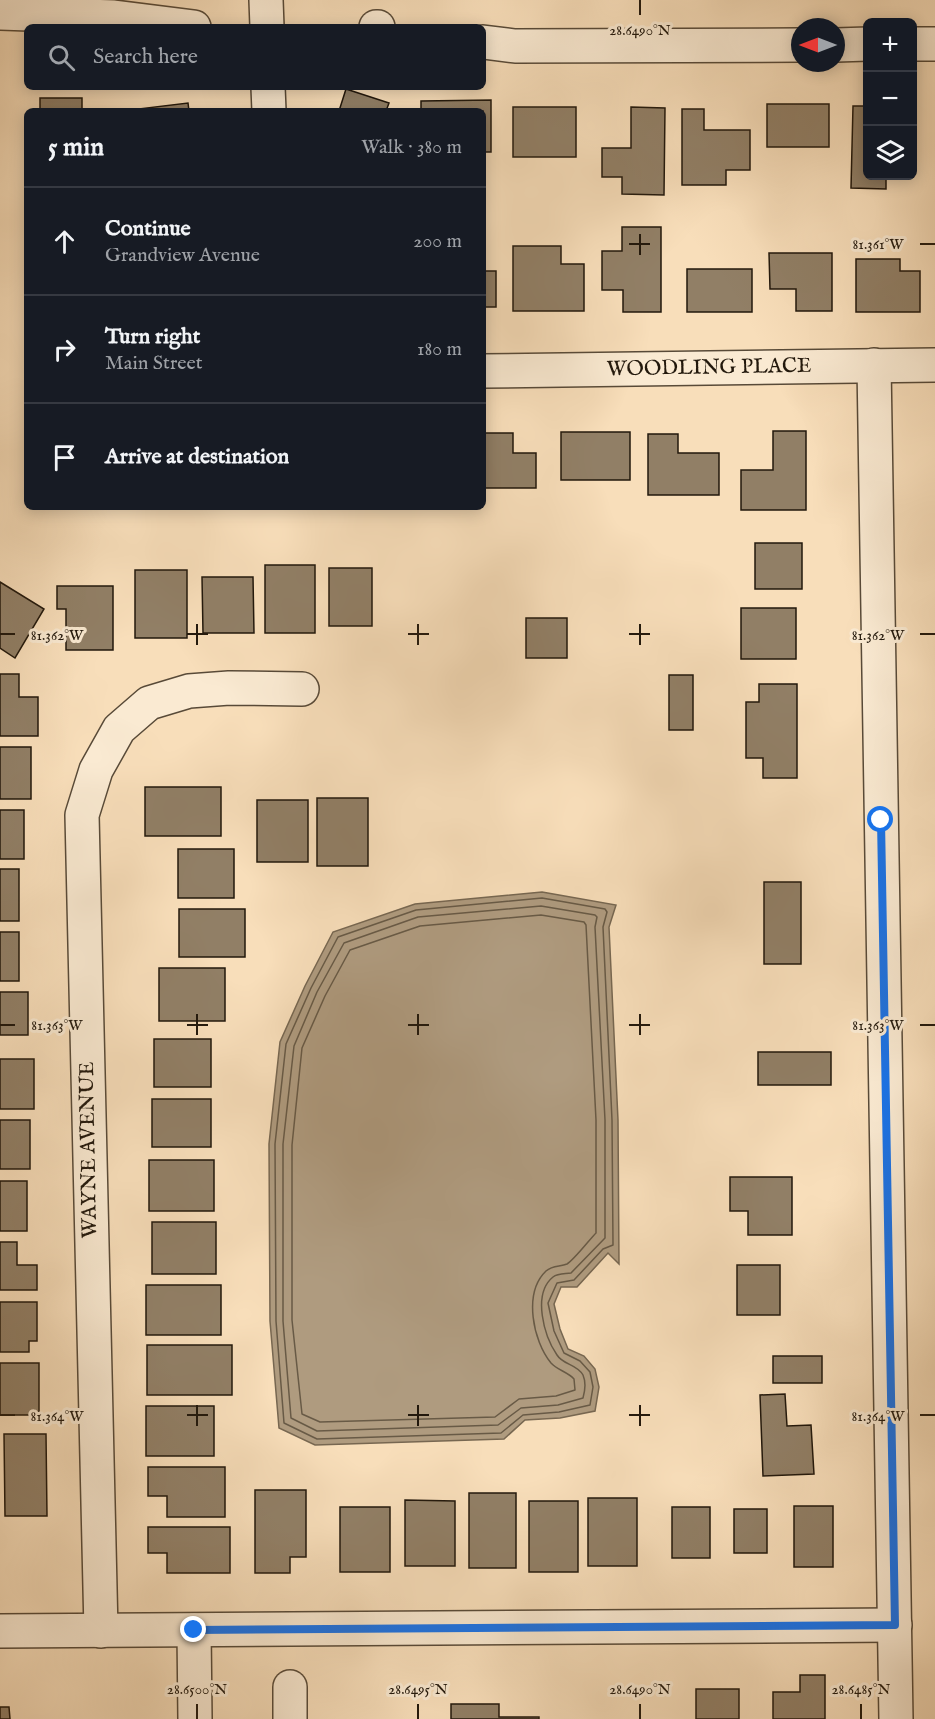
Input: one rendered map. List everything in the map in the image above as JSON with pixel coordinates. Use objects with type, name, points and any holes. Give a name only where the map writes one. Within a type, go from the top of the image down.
[{"type":"street","points":[[266,0],[267,24]]},
{"type":"street","points":[[0,13],[114,17],[170,24]]},
{"type":"street","points":[[486,42],[515,46],[791,45]]},
{"type":"street","points":[[845,45],[863,44]]},
{"type":"street","points":[[917,44],[935,44]]},
{"type":"street","points":[[268,90],[269,108]]},
{"type":"street","points":[[874,365],[897,1719]]},
{"type":"street","name":"WOODLING PLACE","points":[[486,370],[935,365]]},
{"type":"street","name":"WAYNE AVENUE","points":[[101,1631],[82,815],[96,770],[119,729],[149,703],[189,691],[229,688],[302,689]]},
{"type":"street","points":[[0,1631],[895,1625]]},
{"type":"street","points":[[194,1630],[195,1719]]},
{"type":"water","points":[[542,892],[616,905],[609,927],[618,1120],[619,1264],[608,1253],[577,1287],[561,1287],[554,1304],[568,1349],[584,1356],[595,1369],[599,1387],[595,1411],[560,1418],[525,1420],[504,1439],[315,1445],[279,1428],[270,1321],[269,1144],[280,1042],[333,932],[415,904]]},
{"type":"building","points":[[346,90],[389,103],[387,108],[340,108]]},
{"type":"building","points":[[40,98],[82,98],[82,108],[40,108]]},
{"type":"building","points":[[491,100],[491,152],[486,152],[486,108],[421,108],[421,101]]},
{"type":"building","points":[[188,103],[189,108],[146,108]]},
{"type":"building","points":[[767,104],[829,104],[829,147],[767,147]]},
{"type":"building","points":[[853,106],[863,106],[863,180],[886,180],[886,189],[851,188]]},
{"type":"building","points":[[513,107],[576,107],[576,157],[513,157]]},
{"type":"building","points":[[631,107],[665,108],[664,195],[622,194],[622,177],[602,177],[602,148],[631,148]]},
{"type":"building","points":[[682,109],[704,109],[704,130],[750,130],[750,170],[726,170],[726,185],[682,185]]},
{"type":"building","points":[[622,227],[661,227],[661,312],[623,312],[623,290],[602,290],[602,251],[622,251]]},
{"type":"building","points":[[513,246],[561,246],[561,264],[584,264],[584,311],[513,311]]},
{"type":"building","points":[[769,253],[832,253],[832,311],[796,311],[796,289],[770,289]]},
{"type":"building","points":[[856,259],[900,259],[900,271],[920,271],[920,312],[856,312]]},
{"type":"building","points":[[687,269],[752,269],[752,312],[687,312]]},
{"type":"building","points":[[486,271],[496,271],[496,307],[486,307]]},
{"type":"building","points":[[773,431],[806,431],[806,510],[741,510],[741,470],[773,470]]},
{"type":"building","points":[[561,432],[630,432],[630,480],[561,480]]},
{"type":"building","points":[[486,433],[513,433],[513,453],[536,453],[536,488],[486,488]]},
{"type":"building","points":[[648,434],[678,434],[678,453],[719,453],[719,495],[648,495]]},
{"type":"building","points":[[755,543],[802,543],[802,589],[755,589]]},
{"type":"building","points":[[265,565],[315,565],[315,633],[265,633]]},
{"type":"building","points":[[329,568],[372,568],[372,626],[329,626]]},
{"type":"building","points":[[135,570],[187,570],[187,638],[135,638]]},
{"type":"building","points":[[202,577],[253,577],[254,633],[203,633]]},
{"type":"building","points":[[0,582],[44,609],[15,658],[0,648]]},
{"type":"building","points":[[57,586],[113,586],[113,650],[66,650],[66,609],[57,609]]},
{"type":"building","points":[[741,608],[796,608],[796,659],[741,659]]},
{"type":"building","points":[[526,618],[567,618],[567,658],[526,658]]},
{"type":"building","points":[[0,674],[19,674],[19,697],[38,697],[38,736],[0,736]]},
{"type":"building","points":[[669,675],[693,675],[693,730],[669,730]]},
{"type":"building","points":[[759,684],[797,684],[797,778],[763,778],[763,758],[746,758],[746,702],[759,702]]},
{"type":"building","points":[[0,747],[31,747],[31,799],[0,799]]},
{"type":"building","points":[[145,787],[221,787],[221,836],[145,836]]},
{"type":"building","points":[[317,798],[368,798],[368,866],[317,866]]},
{"type":"building","points":[[257,800],[308,800],[308,862],[257,862]]},
{"type":"building","points":[[0,810],[24,810],[24,859],[0,859]]},
{"type":"building","points":[[178,849],[234,849],[234,898],[178,898]]},
{"type":"building","points":[[0,869],[19,869],[19,921],[0,921]]},
{"type":"building","points":[[764,882],[801,882],[801,964],[764,964]]},
{"type":"building","points":[[179,909],[245,909],[245,957],[179,957]]},
{"type":"building","points":[[0,932],[19,932],[19,981],[0,981]]},
{"type":"building","points":[[159,968],[225,968],[225,1021],[159,1021]]},
{"type":"building","points":[[0,992],[28,992],[28,1035],[0,1035]]},
{"type":"building","points":[[154,1039],[211,1039],[211,1087],[154,1087]]},
{"type":"building","points":[[758,1052],[831,1052],[831,1085],[758,1085]]},
{"type":"building","points":[[0,1059],[34,1059],[34,1109],[0,1109]]},
{"type":"building","points":[[152,1099],[211,1099],[211,1147],[152,1147]]},
{"type":"building","points":[[0,1120],[30,1120],[30,1169],[0,1169]]},
{"type":"building","points":[[149,1160],[214,1160],[214,1211],[149,1211]]},
{"type":"building","points":[[730,1177],[792,1177],[792,1235],[748,1235],[748,1211],[730,1211]]},
{"type":"building","points":[[0,1181],[27,1181],[27,1231],[0,1231]]},
{"type":"building","points":[[152,1222],[216,1222],[216,1274],[152,1274]]},
{"type":"building","points":[[0,1242],[17,1242],[17,1265],[37,1265],[37,1290],[0,1290]]},
{"type":"building","points":[[737,1265],[780,1265],[780,1315],[737,1315]]},
{"type":"building","points":[[146,1285],[221,1285],[221,1335],[146,1335]]},
{"type":"building","points":[[0,1302],[37,1302],[37,1341],[29,1341],[29,1352],[0,1352]]},
{"type":"building","points":[[147,1345],[232,1345],[232,1395],[147,1395]]},
{"type":"building","points":[[773,1356],[822,1356],[822,1383],[773,1383]]},
{"type":"building","points":[[0,1363],[39,1363],[39,1415],[0,1415]]},
{"type":"building","points":[[785,1394],[787,1426],[811,1425],[814,1474],[763,1476],[760,1395]]},
{"type":"building","points":[[146,1406],[214,1406],[214,1456],[146,1456]]},
{"type":"building","points":[[4,1434],[46,1434],[47,1516],[5,1516]]},
{"type":"building","points":[[148,1467],[225,1467],[225,1517],[167,1517],[167,1496],[148,1496]]},
{"type":"building","points":[[255,1490],[306,1490],[306,1557],[290,1557],[290,1573],[255,1573]]},
{"type":"building","points":[[469,1493],[516,1493],[516,1568],[469,1568]]},
{"type":"building","points":[[588,1498],[637,1498],[637,1566],[588,1566]]},
{"type":"building","points":[[405,1500],[455,1501],[455,1566],[405,1566]]},
{"type":"building","points":[[529,1501],[578,1501],[578,1572],[529,1572]]},
{"type":"building","points":[[794,1506],[833,1506],[833,1567],[794,1567]]},
{"type":"building","points":[[340,1507],[390,1507],[390,1572],[340,1572]]},
{"type":"building","points":[[672,1507],[710,1507],[710,1558],[672,1558]]},
{"type":"building","points":[[734,1509],[767,1509],[767,1553],[734,1553]]},
{"type":"building","points":[[148,1527],[230,1527],[230,1573],[167,1573],[167,1553],[148,1553]]},
{"type":"building","points":[[800,1675],[825,1675],[825,1719],[773,1719],[773,1692],[800,1692]]},
{"type":"building","points":[[696,1689],[739,1689],[739,1719],[696,1719]]},
{"type":"building","points":[[451,1704],[499,1704],[499,1717],[539,1717],[539,1719],[451,1719]]},
{"type":"building","points":[[0,1707],[9,1707],[10,1719],[0,1719]]},
{"type":"route","points":[[194,1630],[895,1625],[881,820]]}]
